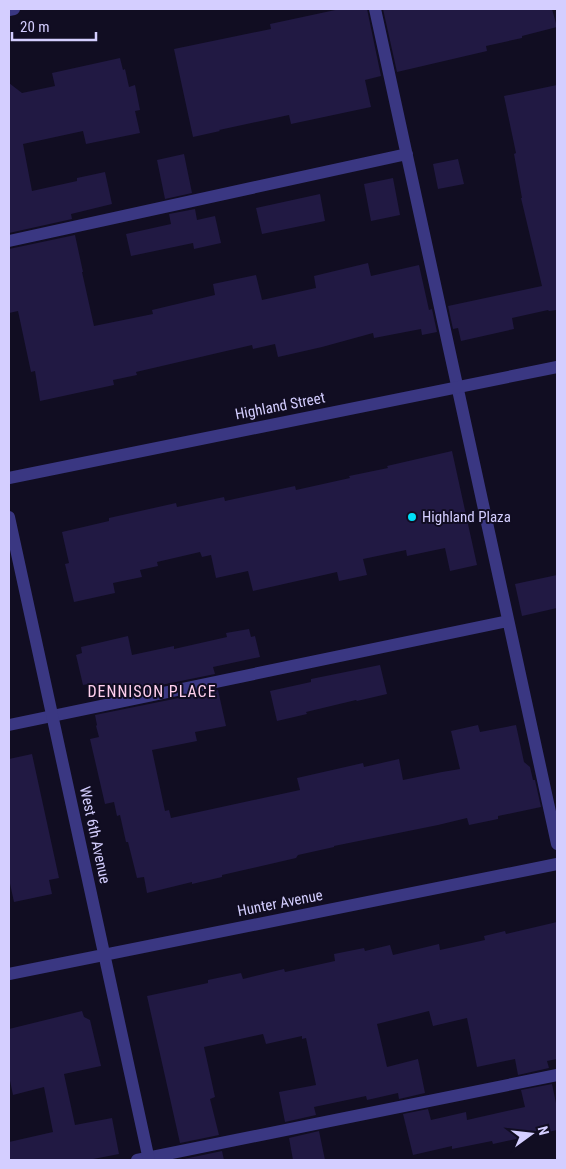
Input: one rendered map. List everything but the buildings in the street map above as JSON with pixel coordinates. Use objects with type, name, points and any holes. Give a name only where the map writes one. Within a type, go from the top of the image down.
[{"type":"street","points":[[9,10],[14,9]]},
{"type":"street","points":[[375,9],[557,844]]},
{"type":"street","points":[[9,241],[407,154]]},
{"type":"street","name":"Highland Street","points":[[9,478],[557,367]]},
{"type":"street","name":"West 6th Avenue","points":[[9,517],[104,955],[145,1159]]},
{"type":"street","points":[[9,725],[508,621]]},
{"type":"street","name":"Hunter Avenue","points":[[9,974],[557,864]]},
{"type":"street","points":[[145,1159],[557,1075]]},
{"type":"place","name":"Highland Plaza","points":[[412,517]]},
{"type":"district","name":"DENNISON PLACE","points":[[152,691]]}]
